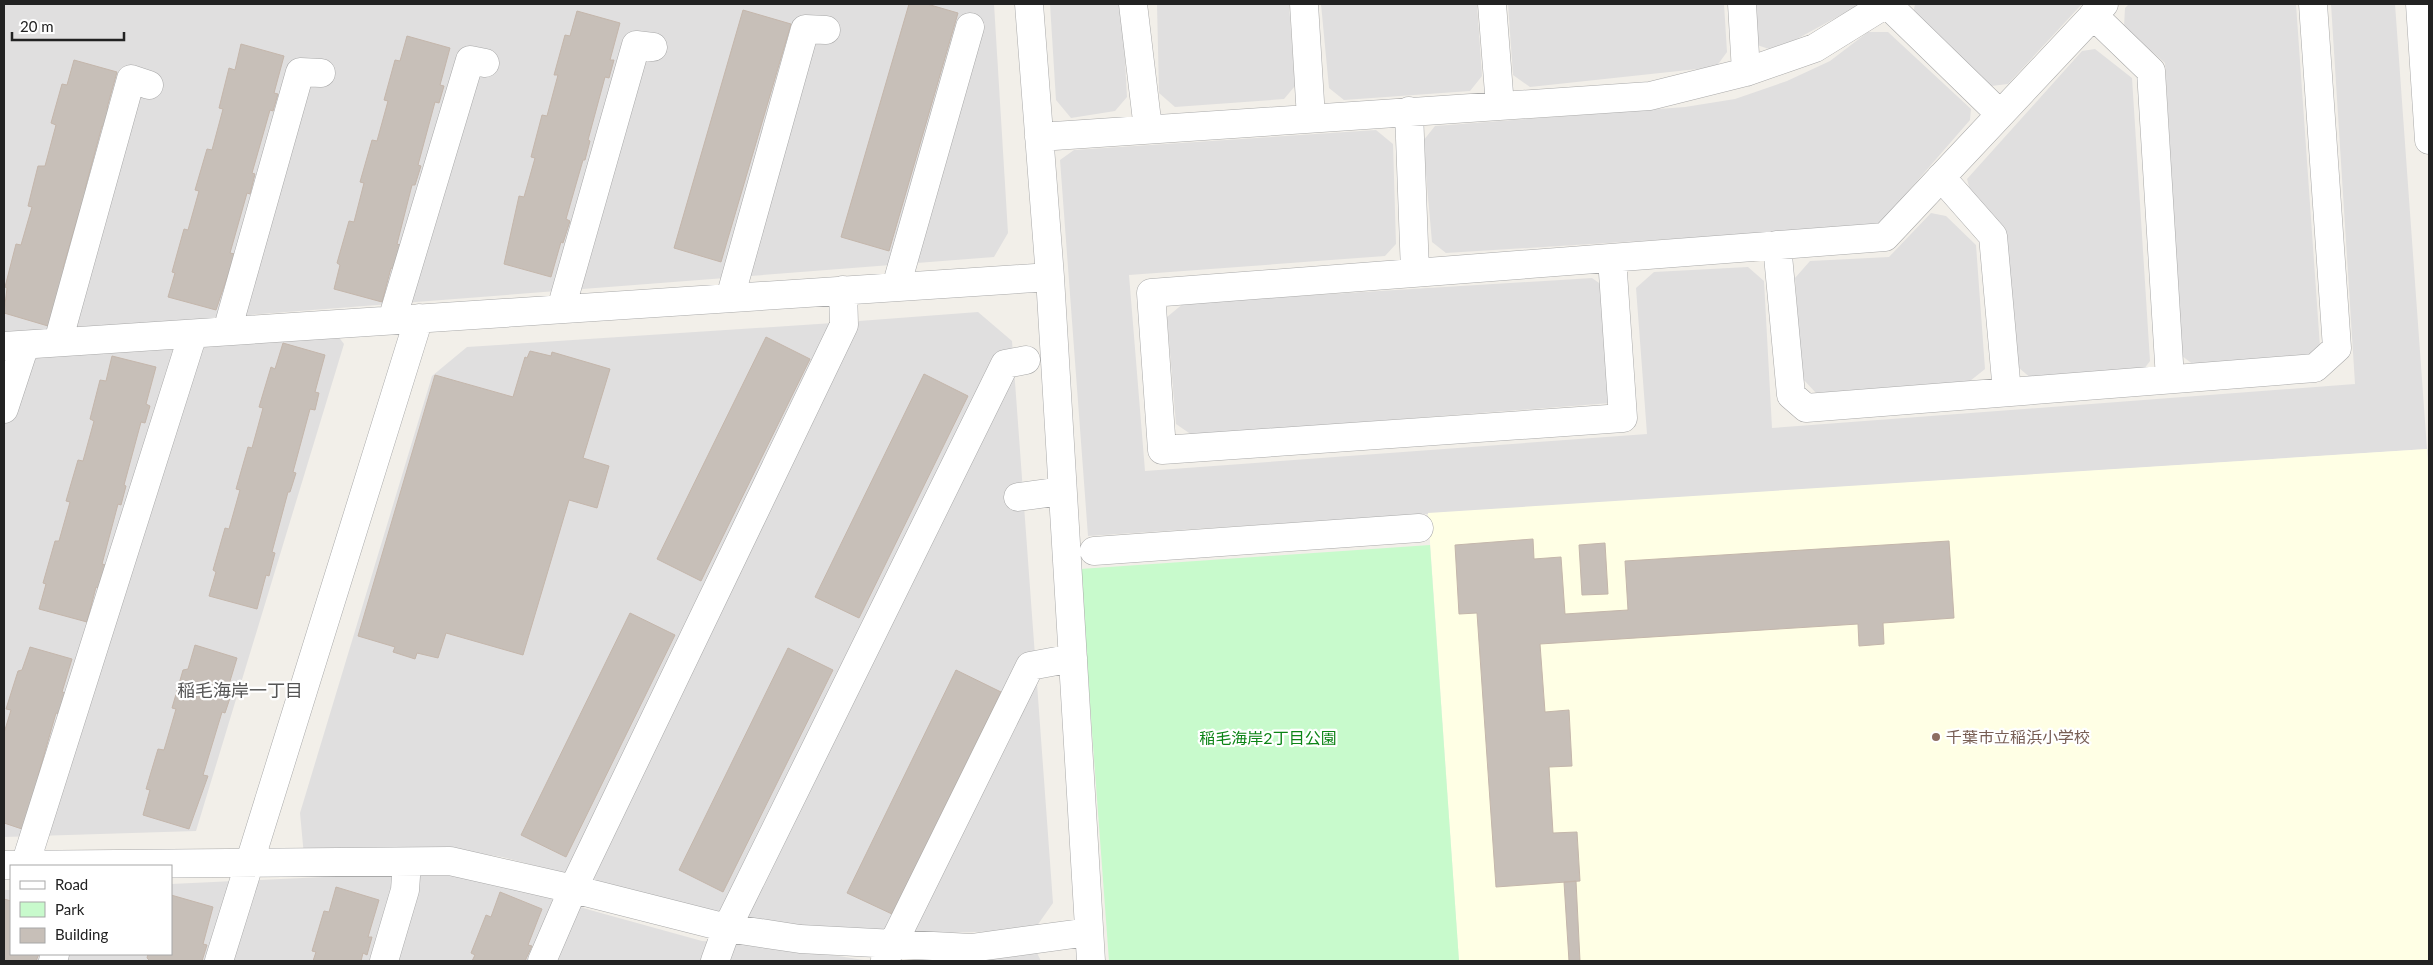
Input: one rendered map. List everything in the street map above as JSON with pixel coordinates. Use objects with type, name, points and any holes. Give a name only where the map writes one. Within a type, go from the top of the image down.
[{"type":"street","points":[[1029,4],[1050,277],[1091,961]]},
{"type":"street","points":[[1133,4],[1148,129]]},
{"type":"street","points":[[1304,4],[1311,118]]},
{"type":"street","points":[[1492,4],[1500,106]]},
{"type":"street","points":[[1742,4],[1746,72]]},
{"type":"street","points":[[1038,136],[1650,96],[1746,72],[1815,48],[1887,4],[2000,114]]},
{"type":"street","points":[[1777,245],[1790,395],[1806,408],[2316,368],[2337,348],[2313,4]]},
{"type":"street","points":[[2420,4],[2429,140]]},
{"type":"street","points":[[1612,258],[1623,418],[1162,450],[1151,292],[1885,237],[2099,9],[2151,71],[2170,379]]},
{"type":"street","points":[[896,287],[970,27]]},
{"type":"street","points":[[730,298],[805,29],[826,30]]},
{"type":"street","points":[[561,309],[636,45],[653,47]]},
{"type":"street","points":[[392,320],[470,60],[485,63]]},
{"type":"street","points":[[227,331],[300,72],[321,73]]},
{"type":"street","points":[[58,342],[131,79],[149,85]]},
{"type":"street","points":[[1410,112],[1415,272]]},
{"type":"street","points":[[1941,178],[1993,236],[2007,392]]},
{"type":"street","points":[[4,409],[15,345],[1050,277]]},
{"type":"street","points":[[542,961],[573,889],[844,325],[843,290]]},
{"type":"street","points":[[219,961],[419,318]]},
{"type":"street","points":[[193,334],[14,865],[450,861],[573,889],[727,928],[888,952],[971,948],[1089,932]]},
{"type":"street","points":[[714,961],[727,928],[1005,364],[1026,360]]},
{"type":"street","points":[[1018,498],[1062,491]]},
{"type":"street","points":[[1094,551],[1419,528]]},
{"type":"street","points":[[888,952],[1030,666],[1072,658]]},
{"type":"street","points":[[384,961],[406,890],[407,862]]},
{"type":"shaded area","points":[[4,4],[994,4],[1008,233],[994,257],[4,334]]},
{"type":"shaded area","points":[[1050,4],[1122,4],[1127,97],[1115,111],[1071,118],[1056,100]]},
{"type":"shaded area","points":[[1157,4],[1289,4],[1295,86],[1284,99],[1175,107],[1159,93]]},
{"type":"shaded area","points":[[1321,4],[1477,4],[1482,76],[1470,91],[1344,100],[1329,88]]},
{"type":"shaded area","points":[[1508,4],[1724,4],[1727,52],[1716,67],[1530,87],[1513,75]]},
{"type":"shaded area","points":[[1754,4],[1861,4],[1775,51],[1757,45]]},
{"type":"shaded area","points":[[1915,4],[2082,4],[2008,84],[1991,86],[1913,15]]},
{"type":"shaded area","points":[[2129,4],[2296,4],[2320,347],[2306,359],[2198,368],[2182,356],[2165,63],[2124,27],[2125,8]]},
{"type":"shaded area","points":[[2331,4],[2395,4],[2427,449],[1088,536],[1060,160],[1074,150],[1376,130],[1393,144],[1396,244],[1385,256],[1129,275],[1145,471],[1647,434],[1636,288],[1654,272],[1748,267],[1764,281],[1772,428],[2355,384]]},
{"type":"shaded area","points":[[1868,32],[1888,32],[1971,109],[1970,120],[1878,226],[1446,253],[1432,242],[1423,141],[1435,126],[1685,107],[1735,99],[1787,81],[1830,61]]},
{"type":"shaded area","points":[[2095,49],[2132,78],[2150,361],[2141,373],[2033,380],[2018,367],[1967,179],[2082,51]]},
{"type":"shaded area","points":[[1931,213],[1946,216],[1976,245],[1985,369],[1970,381],[1816,393],[1802,378],[1795,278],[1810,261],[1889,257]]},
{"type":"shaded area","points":[[1592,278],[1609,290],[1611,403],[1192,435],[1176,424],[1167,317],[1184,303]]},
{"type":"shaded area","points":[[978,312],[1012,341],[1053,903],[1034,930],[916,934],[757,923],[595,883],[587,877],[859,321]]},
{"type":"shaded area","points":[[833,323],[570,875],[502,857],[453,849],[304,856],[300,813],[432,376],[467,347]]},
{"type":"shaded area","points":[[335,332],[344,344],[196,831],[4,837],[4,357]]},
{"type":"shaded area","name":"千葉市立稲浜小学校","points":[[2427,449],[2429,475],[2429,961],[1459,961],[1428,513]]},
{"type":"shaded area","points":[[432,872],[491,879],[590,910],[702,941],[775,946],[870,961],[4,961],[4,890],[10,890],[10,955],[172,955],[172,884]]},
{"type":"shaded area","points":[[1037,953],[1041,961],[952,961]]},
{"type":"green space","name":"稲毛海岸2丁目公園","points":[[1430,545],[1459,961],[1109,961],[1080,569]]},
{"type":"building","points":[[909,4],[927,4],[958,13],[889,251],[841,237]]},
{"type":"building","points":[[743,10],[791,24],[721,262],[674,248]]},
{"type":"building","points":[[577,11],[620,23],[610,60],[614,60],[609,78],[605,77],[588,140],[590,141],[585,160],[583,160],[566,219],[570,221],[563,243],[561,242],[551,277],[504,264],[519,196],[524,197],[535,158],[531,157],[542,115],[547,116],[558,75],[554,75],[565,35],[570,36]]},
{"type":"building","points":[[407,36],[450,48],[440,85],[444,86],[439,103],[435,102],[418,165],[421,166],[415,185],[412,185],[397,244],[400,245],[393,269],[391,268],[382,302],[334,289],[340,265],[337,263],[349,221],[354,222],[364,183],[360,182],[372,140],[377,141],[388,101],[384,100],[395,60],[400,61]]},
{"type":"building","points":[[241,44],[284,56],[274,93],[278,94],[273,111],[270,110],[252,173],[255,174],[250,194],[247,193],[230,253],[235,254],[216,310],[168,297],[175,273],[172,272],[184,229],[188,230],[199,191],[195,190],[207,149],[212,150],[223,109],[219,108],[229,68],[235,70]]},
{"type":"building","points":[[74,60],[117,72],[107,108],[111,109],[106,128],[102,126],[85,189],[88,189],[83,209],[80,209],[63,268],[67,270],[48,326],[4,313],[7,288],[5,287],[16,244],[21,245],[32,207],[28,206],[38,166],[45,166],[56,125],[51,123],[62,84],[67,85]]},
{"type":"building","points":[[766,337],[810,359],[701,581],[657,559]]},
{"type":"building","points":[[283,343],[325,355],[315,392],[319,393],[315,410],[310,409],[293,472],[296,473],[290,492],[288,492],[272,552],[275,553],[269,576],[266,575],[257,609],[209,596],[216,572],[213,570],[225,528],[229,529],[240,490],[236,489],[248,447],[252,448],[263,408],[259,407],[271,367],[275,369]]},
{"type":"building","points":[[530,351],[551,356],[552,352],[610,369],[583,458],[609,466],[597,508],[569,500],[523,655],[446,633],[438,658],[417,653],[415,659],[393,652],[395,647],[358,636],[435,375],[513,397],[525,357],[527,358]]},
{"type":"building","points":[[112,356],[156,367],[146,404],[150,406],[145,423],[141,422],[124,485],[126,486],[121,505],[118,504],[102,564],[106,565],[99,588],[96,587],[87,622],[39,609],[46,584],[43,583],[55,541],[59,541],[70,502],[66,501],[78,460],[83,461],[94,421],[90,419],[100,380],[106,381]]},
{"type":"building","points":[[924,374],[968,396],[859,618],[815,597]]},
{"type":"building","points":[[1533,539],[1534,559],[1561,557],[1565,614],[1628,610],[1625,561],[1949,541],[1954,618],[1883,623],[1884,644],[1859,646],[1858,624],[1540,644],[1545,712],[1569,710],[1572,766],[1549,767],[1553,833],[1577,832],[1580,881],[1496,887],[1477,613],[1459,614],[1455,545]]},
{"type":"building","points":[[1605,543],[1608,594],[1582,595],[1579,545]]},
{"type":"building","points":[[630,613],[675,635],[566,857],[521,835]]},
{"type":"building","points":[[195,645],[237,658],[227,691],[232,692],[225,713],[222,712],[203,775],[208,776],[189,829],[143,815],[150,790],[146,789],[158,749],[164,750],[176,709],[172,708],[183,670],[188,669]]},
{"type":"building","points":[[30,647],[72,659],[62,692],[66,693],[60,714],[56,713],[38,776],[43,778],[25,830],[4,823],[4,733],[11,710],[6,709],[18,671],[22,670]]},
{"type":"building","points":[[788,648],[833,670],[723,892],[679,870]]},
{"type":"building","points":[[956,670],[1001,692],[892,914],[847,893]]},
{"type":"building","points":[[1576,881],[1580,961],[1569,961],[1564,882]]},
{"type":"building","points":[[336,887],[379,900],[368,937],[372,937],[367,955],[363,953],[361,961],[313,961],[316,952],[312,951],[324,911],[329,912]]},
{"type":"building","points":[[500,892],[542,909],[528,945],[532,946],[525,961],[472,961],[475,955],[471,953],[486,915],[491,917]]},
{"type":"building","points":[[172,895],[213,907],[203,944],[207,945],[202,961],[150,961],[147,958],[148,955],[172,955]]},
{"type":"building","points":[[4,899],[10,901],[10,955],[39,955],[36,961],[4,961]]},
{"type":"place","name":"千葉市立稲浜小学校","points":[[1936,737]]},
{"type":"district","name":"稲毛海岸一丁目","points":[[240,691]]}]
